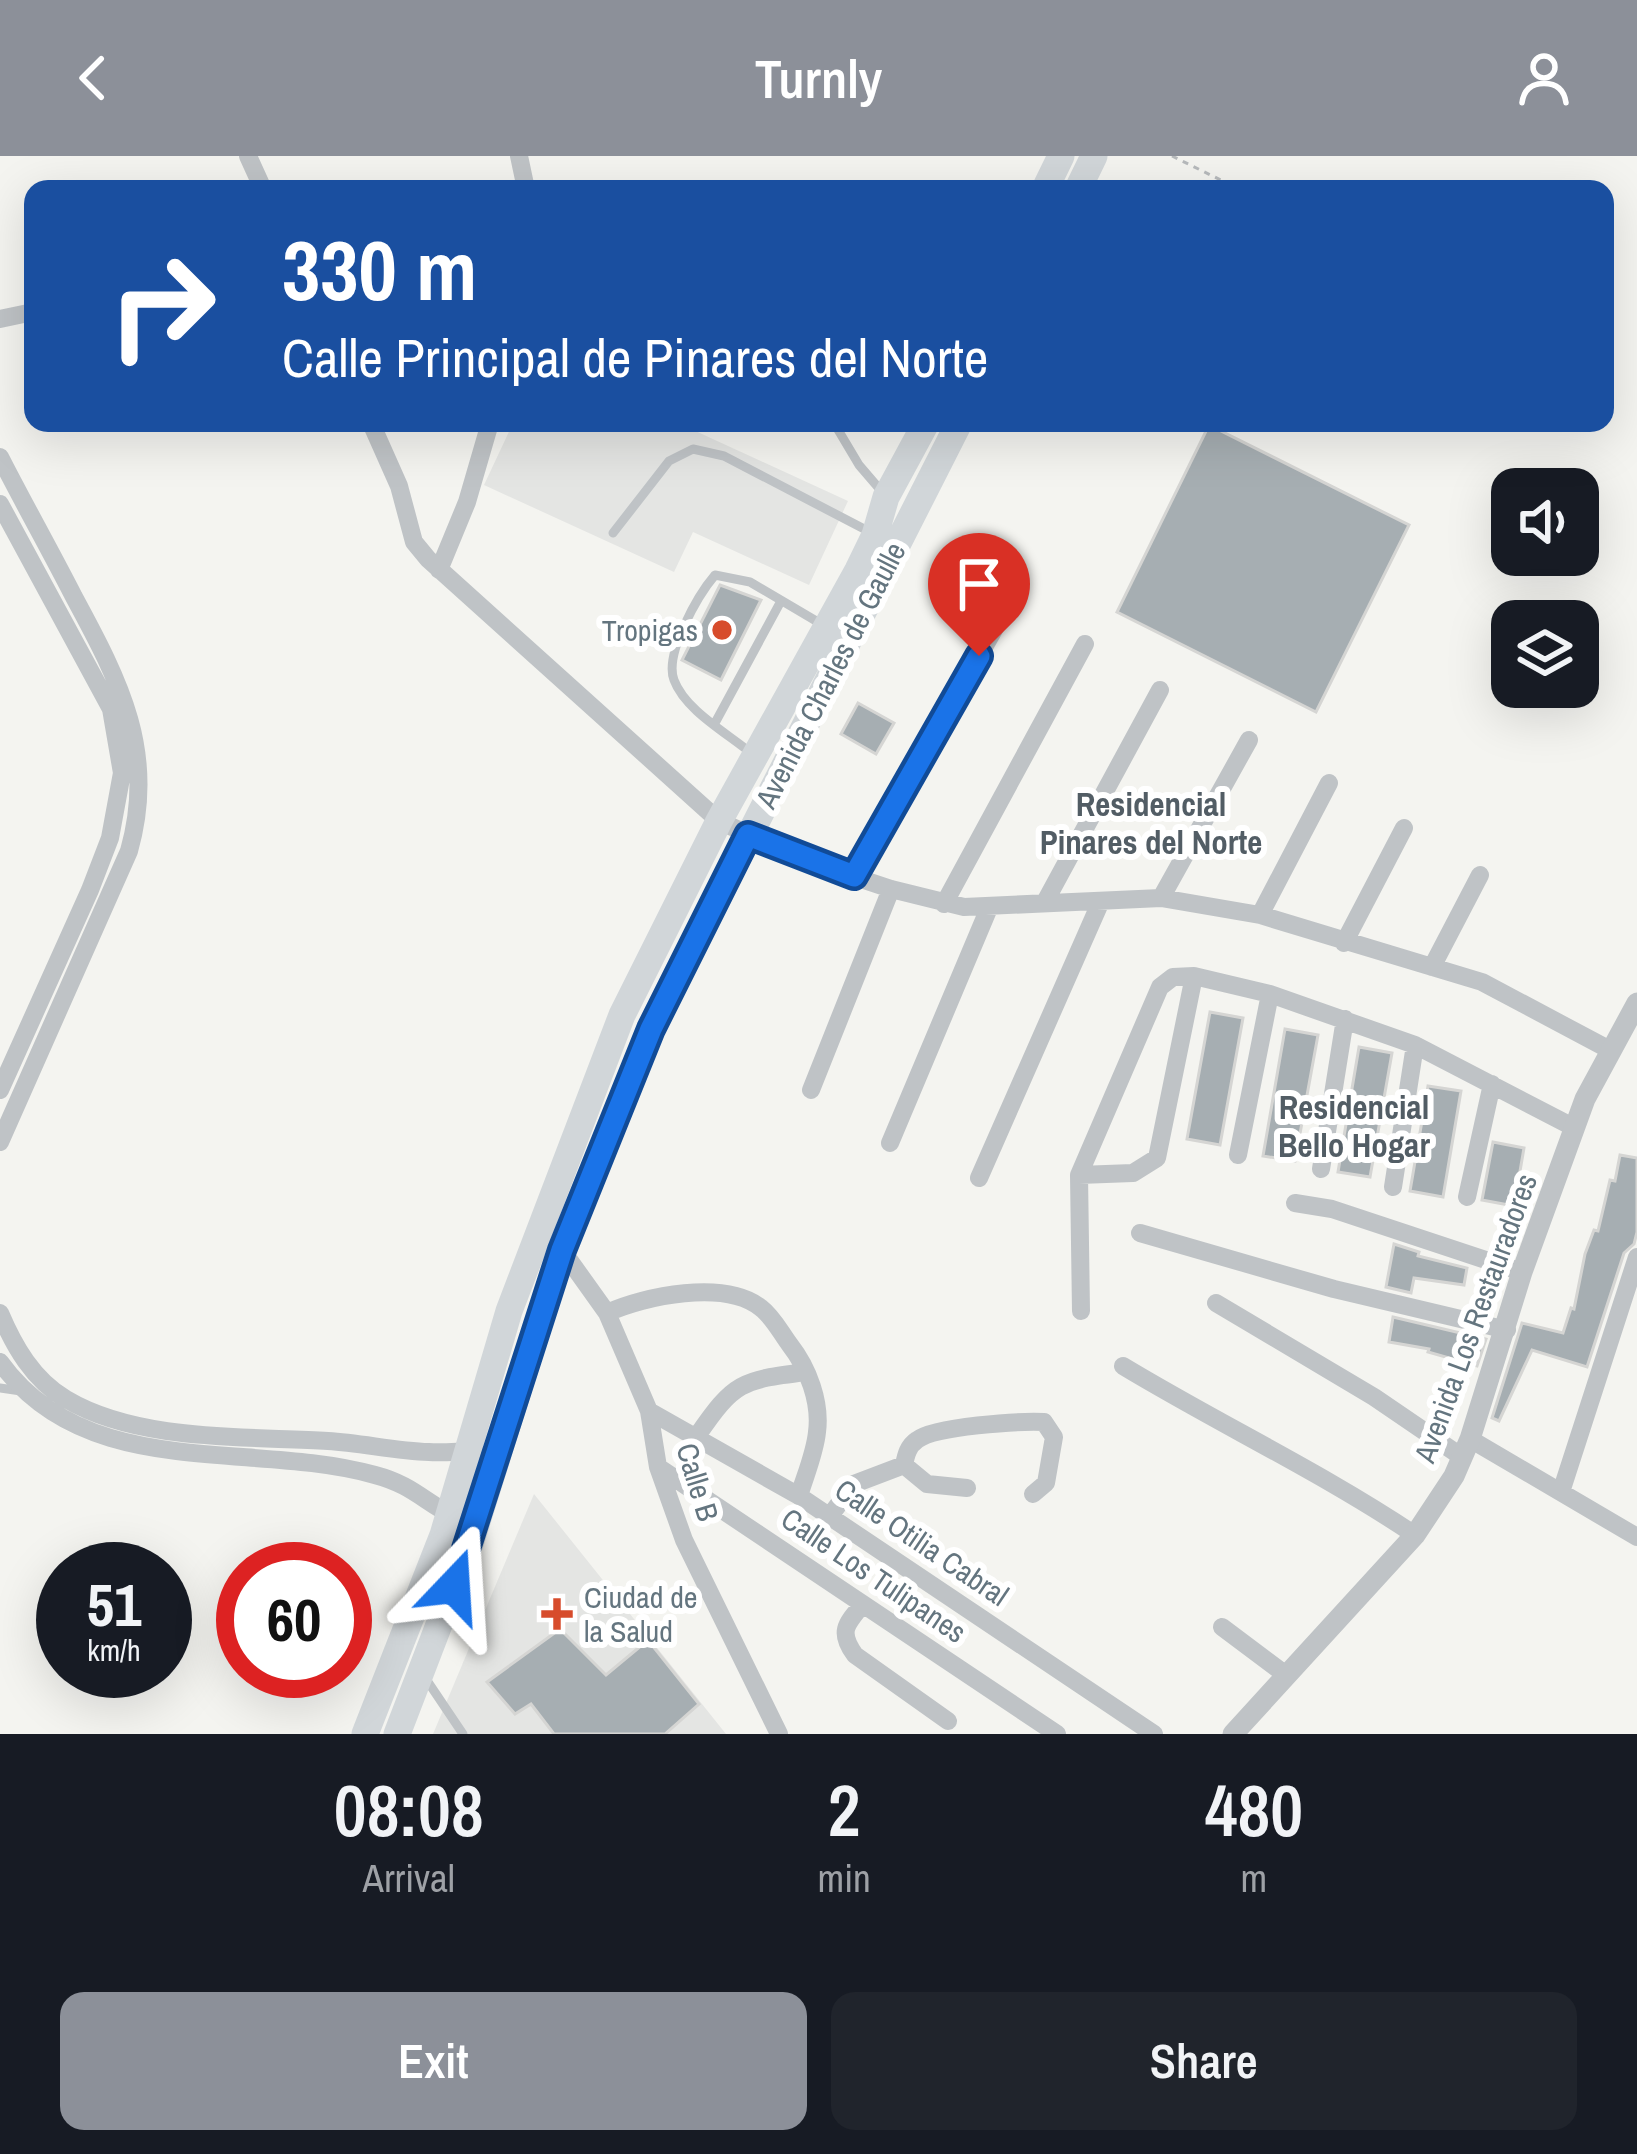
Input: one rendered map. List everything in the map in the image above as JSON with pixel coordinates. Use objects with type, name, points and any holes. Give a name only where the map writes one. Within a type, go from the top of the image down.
[{"type":"main road","name":"Avenida Charles de Gaulle","points":[[365,1734],[449,1515],[508,1312],[622,1016],[719,821],[875,535],[886,497],[921,432]]},
{"type":"main road","name":"Avenida Charles de Gaulle","points":[[397,1734],[476,1525],[562,1250],[651,1029],[954,432]]},
{"type":"main road","points":[[622,1016],[651,1029]]},
{"type":"street","points":[[375,432],[399,486],[414,542],[719,821],[854,876],[944,904],[989,908],[1161,898],[1260,914],[1482,982],[1610,1050]]},
{"type":"street","points":[[440,570],[487,432]]},
{"type":"street","points":[[0,1142],[130,851],[139,769],[134,728],[121,686],[2,467]]},
{"type":"street","points":[[0,504],[111,709],[122,773],[114,823],[90,890],[0,1090]]},
{"type":"street","points":[[854,876],[1000,619]]},
{"type":"street","points":[[944,904],[1085,644]]},
{"type":"street","points":[[1046,902],[1160,690]]},
{"type":"street","points":[[1161,898],[1249,740]]},
{"type":"street","points":[[1260,914],[1329,784]]},
{"type":"street","points":[[1344,943],[1404,827]]},
{"type":"street","points":[[1432,967],[1480,875]]},
{"type":"street","points":[[811,1090],[891,889]]},
{"type":"street","points":[[979,1178],[1101,901]]},
{"type":"street","points":[[890,1143],[989,908]]},
{"type":"street","points":[[1079,1175],[1133,1173],[1157,1158],[1194,976]]},
{"type":"street","points":[[1081,1311],[1079,1175],[1160,987],[1173,977],[1194,976],[1270,994],[1346,1019],[1415,1045],[1575,1128]]},
{"type":"street","points":[[1238,1155],[1270,994]]},
{"type":"street","name":"Avenida Los Restauradores","points":[[1233,1734],[1415,1535],[1466,1448],[1575,1128],[1637,1003]]},
{"type":"street","points":[[1321,1169],[1346,1019]]},
{"type":"street","points":[[1393,1187],[1415,1045]]},
{"type":"street","points":[[1467,1197],[1492,1084]]},
{"type":"street","points":[[1295,1203],[1332,1209],[1522,1273]]},
{"type":"street","points":[[1140,1233],[1334,1289],[1507,1330]]},
{"type":"street","name":"Calle B","points":[[562,1250],[607,1313],[649,1411],[658,1467],[684,1540],[779,1734]]},
{"type":"street","points":[[1561,1492],[1637,1257]]},
{"type":"street","points":[[607,1313],[632,1302],[696,1293],[751,1301],[772,1320],[806,1372],[815,1396],[818,1432],[799,1496]]},
{"type":"street","points":[[1216,1303],[1466,1448],[1561,1492],[1637,1537]]},
{"type":"street","points":[[0,1312],[21,1357],[38,1376],[63,1398],[94,1412],[194,1434],[498,1453]]},
{"type":"street","points":[[0,1362],[21,1390],[54,1413],[101,1434],[182,1454],[329,1465],[372,1474],[420,1492],[449,1515],[476,1525]]},
{"type":"street","points":[[1123,1366],[1212,1420],[1362,1499],[1415,1535]]},
{"type":"street","points":[[697,1436],[732,1390],[747,1382],[806,1372]]},
{"type":"street","name":"Calle Otilia Cabral","points":[[649,1411],[799,1496],[1154,1734]]},
{"type":"street","points":[[904,1465],[907,1450],[923,1436],[1016,1421],[1044,1422],[1054,1437],[1052,1463],[1046,1483],[1033,1494]]},
{"type":"street","points":[[904,1465],[927,1484],[967,1488]]},
{"type":"street","points":[[829,1517],[854,1484],[904,1465]]},
{"type":"street","name":"Calle Los Tulipanes","points":[[658,1467],[1057,1734]]},
{"type":"street","points":[[863,1604],[844,1626],[844,1640],[855,1655],[948,1720]]},
{"type":"street","points":[[1222,1627],[1286,1675]]},
{"type":"lane","points":[[839,432],[886,497]]},
{"type":"lane","points":[[613,533],[669,461],[693,449],[724,456],[875,535]]},
{"type":"lane","points":[[755,756],[691,704],[674,682],[672,667],[684,627],[715,575],[750,582],[826,627]]},
{"type":"lane","points":[[715,723],[781,601]]},
{"type":"lane","points":[[0,1388],[21,1390],[38,1376]]},
{"type":"lane","points":[[421,1671],[463,1734]]},
{"type":"path","points":[[1172,156],[1221,180]]},
{"type":"shaded area","points":[[509,432],[698,432],[848,501],[809,585],[693,532],[674,572],[484,485]]},
{"type":"shaded area","name":"Ciudad de la Salud","points":[[534,1494],[726,1734],[433,1734]]},
{"type":"building","points":[[1206,432],[1223,432],[1409,525],[1316,712],[1117,612]]},
{"type":"building","name":"Tropigas","points":[[720,585],[761,600],[721,680],[682,660]]},
{"type":"building","points":[[858,703],[894,723],[876,754],[841,734]]},
{"type":"building","points":[[1210,1012],[1243,1018],[1220,1145],[1187,1139]]},
{"type":"building","points":[[1285,1029],[1318,1035],[1295,1161],[1263,1156]]},
{"type":"building","points":[[1359,1047],[1392,1053],[1370,1177],[1338,1172]]},
{"type":"building","points":[[1428,1086],[1461,1091],[1443,1197],[1410,1191]]},
{"type":"building","points":[[1493,1142],[1524,1148],[1514,1206],[1482,1200]]},
{"type":"building","points":[[1620,1155],[1637,1158],[1637,1232],[1634,1244],[1624,1253],[1587,1367],[1532,1350],[1499,1421],[1492,1418],[1522,1323],[1563,1333]]},
{"type":"building","points":[[1394,1244],[1419,1252],[1418,1256],[1467,1268],[1464,1285],[1414,1278],[1411,1293],[1386,1287]]},
{"type":"building","points":[[1393,1317],[1486,1339],[1477,1366],[1429,1349],[1389,1342]]},
{"type":"building","points":[[560,1629],[606,1675],[648,1640],[699,1704],[665,1734],[554,1734],[531,1704],[515,1714],[487,1682]]},
{"type":"place","name":"Tropigas","points":[[722,630]]},
{"type":"place","name":"Ciudad de la Salud","points":[[557,1614]]},
{"type":"district","name":"Residencial Pinares del Norte","points":[[1151,823]]},
{"type":"district","name":"Residencial Bello Hogar","points":[[1354,1126]]},
{"type":"route","points":[[454,1586],[562,1250],[651,1029],[748,835],[854,876],[979,656]]}]
